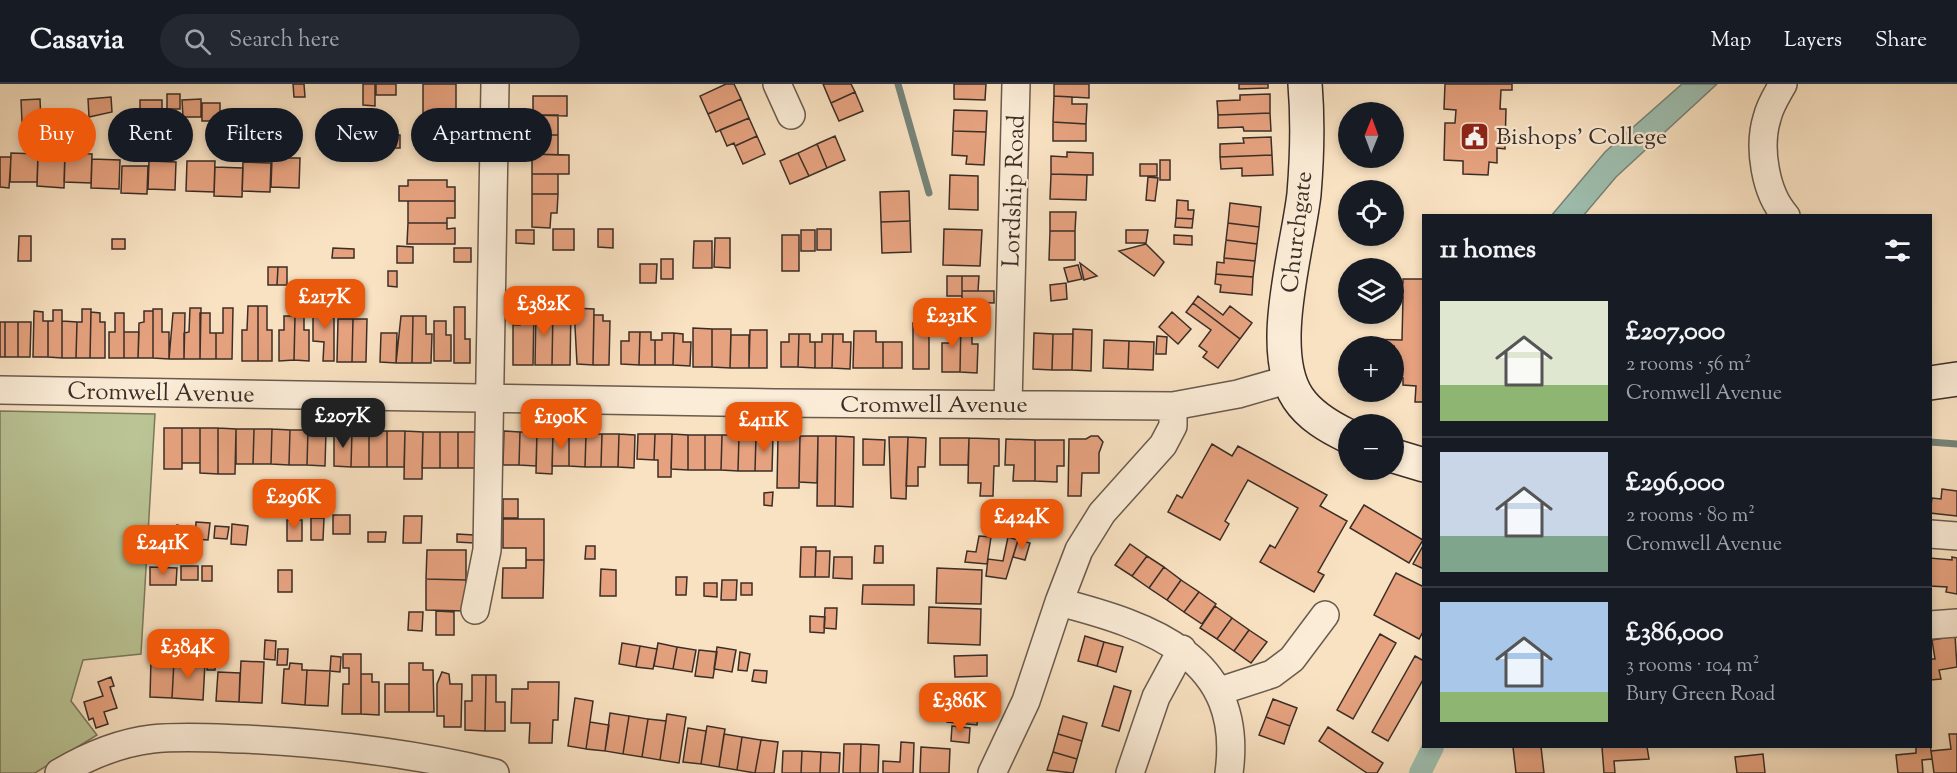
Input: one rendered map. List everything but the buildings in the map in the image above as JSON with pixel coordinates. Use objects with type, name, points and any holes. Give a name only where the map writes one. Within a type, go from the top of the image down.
[{"type":"street","points":[[475,610],[487,550],[495,84]]},
{"type":"street","points":[[777,84],[791,115]]},
{"type":"street","name":"Lordship Road","points":[[1008,405],[1016,84]]},
{"type":"street","name":"Churchgate","points":[[1290,379],[1283,335],[1304,194],[1305,84]]},
{"type":"street","points":[[1784,84],[1767,118],[1764,152],[1773,190],[1784,214]]},
{"type":"street","points":[[1290,379],[1298,398],[1324,425],[1338,431]]},
{"type":"street","name":"Cromwell Avenue","points":[[0,390],[1173,406],[1238,394],[1290,379]]},
{"type":"street","points":[[1932,383],[1957,379]]},
{"type":"street","points":[[992,773],[1026,701],[1079,550],[1090,529],[1170,433],[1174,421],[1173,406]]},
{"type":"street","points":[[1404,459],[1422,464]]},
{"type":"street","points":[[1932,534],[1957,536]]},
{"type":"street","points":[[1059,602],[1138,626],[1182,649],[1220,691],[1230,734],[1229,773]]},
{"type":"street","points":[[1220,691],[1272,674],[1292,659],[1325,615]]},
{"type":"street","points":[[1932,625],[1957,623]]},
{"type":"street","points":[[1130,773],[1155,697],[1182,649]]},
{"type":"street","points":[[59,773],[107,749],[152,739],[178,738],[275,741],[333,746],[495,773]]},
{"type":"green space","points":[[0,411],[155,414],[141,654],[83,660],[71,701],[97,735],[35,773],[0,773]]},
{"type":"shaded area","points":[[1682,84],[1717,84],[1616,177],[1585,214],[1553,214],[1605,152]]},
{"type":"waterway","points":[[898,84],[929,193]]},
{"type":"waterway","points":[[1932,442],[1957,444]]},
{"type":"waterway","points":[[1420,773],[1432,748]]},
{"type":"place","name":"Bishops' College","points":[[1475,136]]}]
